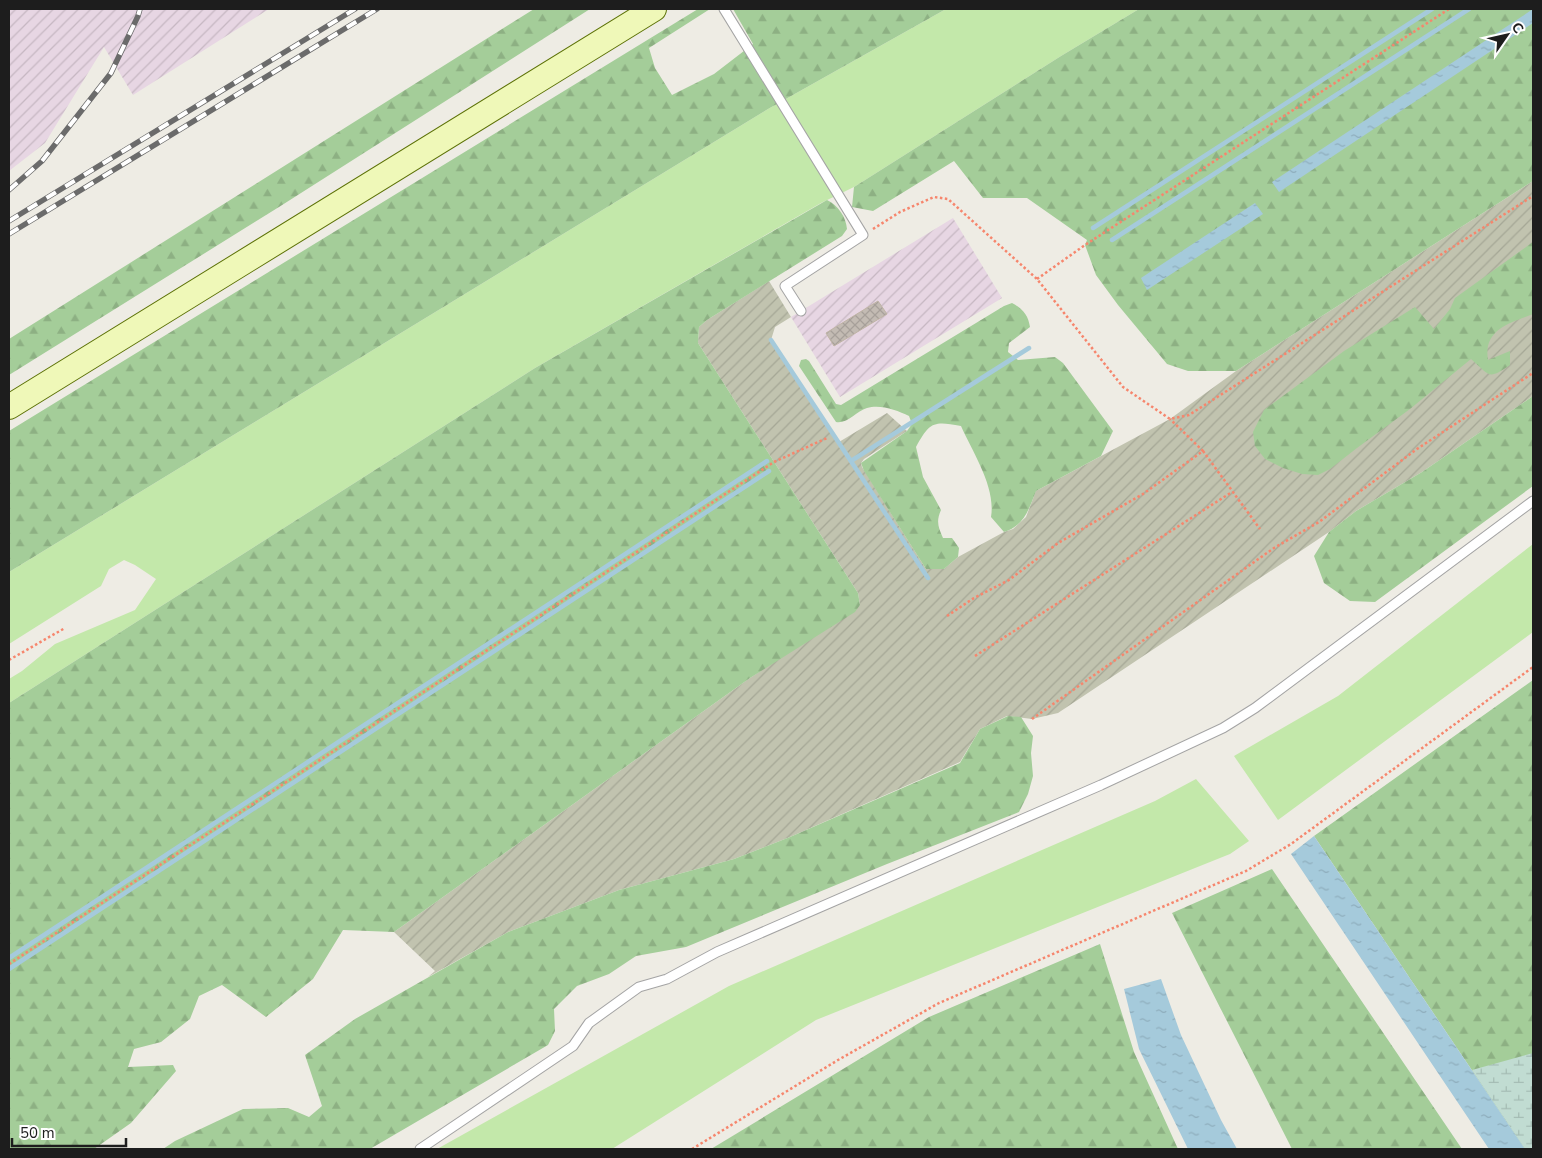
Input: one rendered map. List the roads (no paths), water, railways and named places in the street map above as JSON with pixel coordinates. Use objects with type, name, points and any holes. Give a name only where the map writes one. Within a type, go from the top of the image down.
[{"type":"main road","points":[[9,408],[654,9]]},
{"type":"lane","points":[[724,9],[863,234],[785,286],[801,311]]},
{"type":"lane","points":[[420,1149],[573,1046],[589,1023],[639,987],[667,979],[717,952],[1020,821],[1223,728],[1255,708],[1533,501]]},
{"type":"water","points":[[1533,9],[1533,23],[1279,192],[1272,182]]},
{"type":"water","points":[[1255,203],[1263,214],[1147,290],[1141,278]]},
{"type":"water","points":[[1314,836],[1525,1149],[1489,1149],[1291,854]]},
{"type":"water","points":[[1161,979],[1181,1035],[1221,1120],[1237,1149],[1188,1149],[1139,1049],[1124,989]]},
{"type":"waterway","points":[[1093,228],[1432,9]]},
{"type":"waterway","points":[[1112,240],[1469,9]]},
{"type":"waterway","points":[[771,340],[928,578]]},
{"type":"waterway","points":[[851,461],[1029,348]]},
{"type":"waterway","points":[[9,958],[767,461]]},
{"type":"waterway","points":[[9,969],[769,471]]},
{"type":"railway","points":[[9,190],[42,161],[111,73],[140,9]]},
{"type":"railway","points":[[9,221],[355,9]]},
{"type":"railway","points":[[9,234],[377,9]]}]
